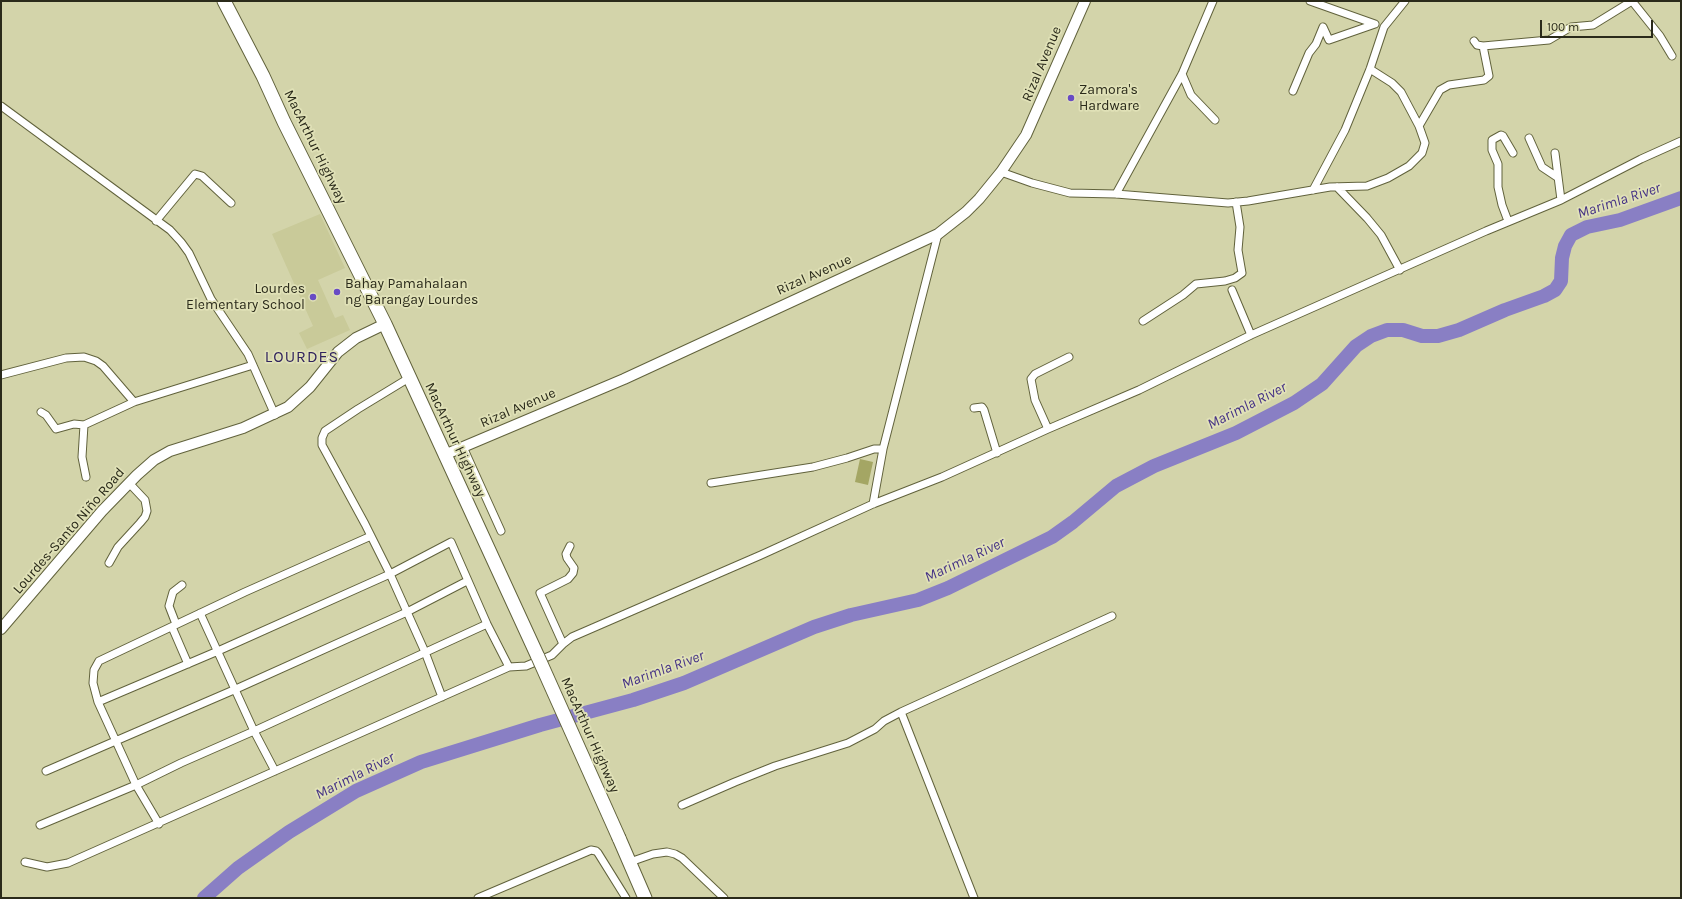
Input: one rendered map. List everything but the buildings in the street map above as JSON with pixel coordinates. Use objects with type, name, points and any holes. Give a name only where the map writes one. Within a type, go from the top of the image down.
[{"type":"highway","name":"MacArthur Highway","points":[[224,1],[263,76],[284,122],[385,324],[538,657],[645,898]]},
{"type":"street","name":"Rizal Avenue","points":[[444,455],[624,379],[938,234],[966,212],[979,199],[1001,172],[1026,135],[1085,1]]},
{"type":"street","points":[[1116,194],[1182,74],[1213,1]]},
{"type":"street","points":[[1310,1],[1384,27]]},
{"type":"street","points":[[1313,190],[1345,130],[1370,69],[1384,27],[1405,1]]},
{"type":"street","points":[[1474,41],[1477,45],[1483,46],[1549,40],[1570,28],[1587,27],[1593,25],[1632,1],[1660,36],[1672,56]]},
{"type":"street","points":[[1293,91],[1309,53],[1316,44],[1323,27],[1329,40],[1375,24]]},
{"type":"street","points":[[1419,126],[1440,90],[1449,86],[1484,80],[1489,76],[1483,46]]},
{"type":"street","points":[[1001,172],[1032,183],[1070,193],[1116,194],[1236,202],[1313,190],[1337,187],[1367,186],[1378,183],[1409,166],[1420,157],[1424,148],[1423,138],[1419,126],[1401,92],[1392,83],[1370,69]]},
{"type":"street","points":[[1182,74],[1191,95],[1214,120]]},
{"type":"street","points":[[1,106],[178,238],[189,253],[211,299],[242,344],[275,415]]},
{"type":"street","points":[[1508,222],[1498,187],[1498,164],[1492,150],[1492,140],[1500,135],[1503,136],[1513,153]]},
{"type":"street","points":[[1529,138],[1542,167],[1557,177]]},
{"type":"street","points":[[25,862],[47,867],[68,863],[159,824],[509,667],[526,666],[552,655],[572,637],[761,555],[873,504],[918,487],[1139,390],[1251,335],[1561,200],[1641,159],[1681,141]]},
{"type":"street","points":[[1555,153],[1561,200]]},
{"type":"street","points":[[156,221],[195,174],[202,176],[231,203]]},
{"type":"street","points":[[1337,187],[1381,235],[1400,270]]},
{"type":"street","points":[[1143,321],[1183,295],[1196,284],[1225,281],[1235,278],[1242,273],[1238,250],[1240,227],[1236,202]]},
{"type":"street","points":[[873,504],[883,449],[938,234]]},
{"type":"street","points":[[1232,290],[1251,335]]},
{"type":"street","name":"Lourdes-Santo Niño Road","points":[[1,630],[102,511],[129,483],[162,454],[243,428],[275,415],[300,398],[320,377],[338,352],[348,344],[385,324]]},
{"type":"street","points":[[1,375],[66,358],[84,357],[96,361],[103,366],[134,402]]},
{"type":"street","points":[[1048,429],[1035,400],[1031,379],[1035,374],[1069,357]]},
{"type":"street","points":[[41,412],[46,415],[56,429],[74,424],[84,425],[134,402],[253,365]]},
{"type":"street","points":[[409,378],[325,431],[322,438],[322,445],[372,536],[425,652],[442,697]]},
{"type":"street","points":[[974,408],[982,407],[984,410],[997,453]]},
{"type":"street","points":[[84,425],[82,457],[86,476]]},
{"type":"street","points":[[463,447],[501,530]]},
{"type":"street","points":[[711,483],[813,466],[847,458],[874,449],[883,449]]},
{"type":"street","points":[[109,563],[118,547],[145,517],[147,511],[145,500],[129,483]]},
{"type":"street","points":[[159,824],[136,785],[98,702],[92,683],[94,670],[99,661],[200,613],[372,536]]},
{"type":"street","points":[[98,702],[218,652],[390,574],[451,542],[467,581],[509,667]]},
{"type":"street","points":[[563,644],[540,593],[568,579],[573,573],[574,568],[566,554],[570,546]]},
{"type":"street","points":[[46,771],[236,689],[407,612],[467,581]]},
{"type":"street","points":[[182,585],[173,592],[169,606],[188,664]]},
{"type":"street","points":[[200,613],[254,731],[275,771]]},
{"type":"street","points":[[682,805],[775,766],[848,743],[875,729],[884,721],[901,712],[1112,616]]},
{"type":"street","points":[[40,825],[136,785],[181,763],[487,624]]},
{"type":"street","points":[[901,712],[974,898]]},
{"type":"street","points":[[478,898],[591,850],[598,853],[626,898]]},
{"type":"street","points":[[630,862],[653,854],[667,852],[675,854],[682,858],[724,898]]},
{"type":"shaded area","name":"Lourdes Elementary School","points":[[320,214],[345,268],[318,280],[335,318],[343,315],[350,330],[307,349],[299,333],[313,326],[272,234]]},
{"type":"shaded area","points":[[860,459],[873,462],[868,485],[855,482]]},
{"type":"waterway","name":"Marimla River","points":[[204,898],[238,868],[289,832],[356,791],[421,762],[540,725],[633,700],[684,683],[814,627],[851,615],[918,600],[948,588],[1052,537],[1073,522],[1116,486],[1154,466],[1236,433],[1294,403],[1322,384],[1356,346],[1371,336],[1387,330],[1403,330],[1422,336],[1438,336],[1459,330],[1505,310],[1544,296],[1555,290],[1561,281],[1562,258],[1565,246],[1571,235],[1587,227],[1620,220],[1681,198]]},
{"type":"place","name":"Zamora's Hardware","points":[[1071,98]]},
{"type":"place","name":"Bahay Pamahalaan ng Barangay Lourdes","points":[[337,292]]},
{"type":"place","name":"Lourdes Elementary School","points":[[313,297]]},
{"type":"district","name":"LOURDES","points":[[302,357]]}]
